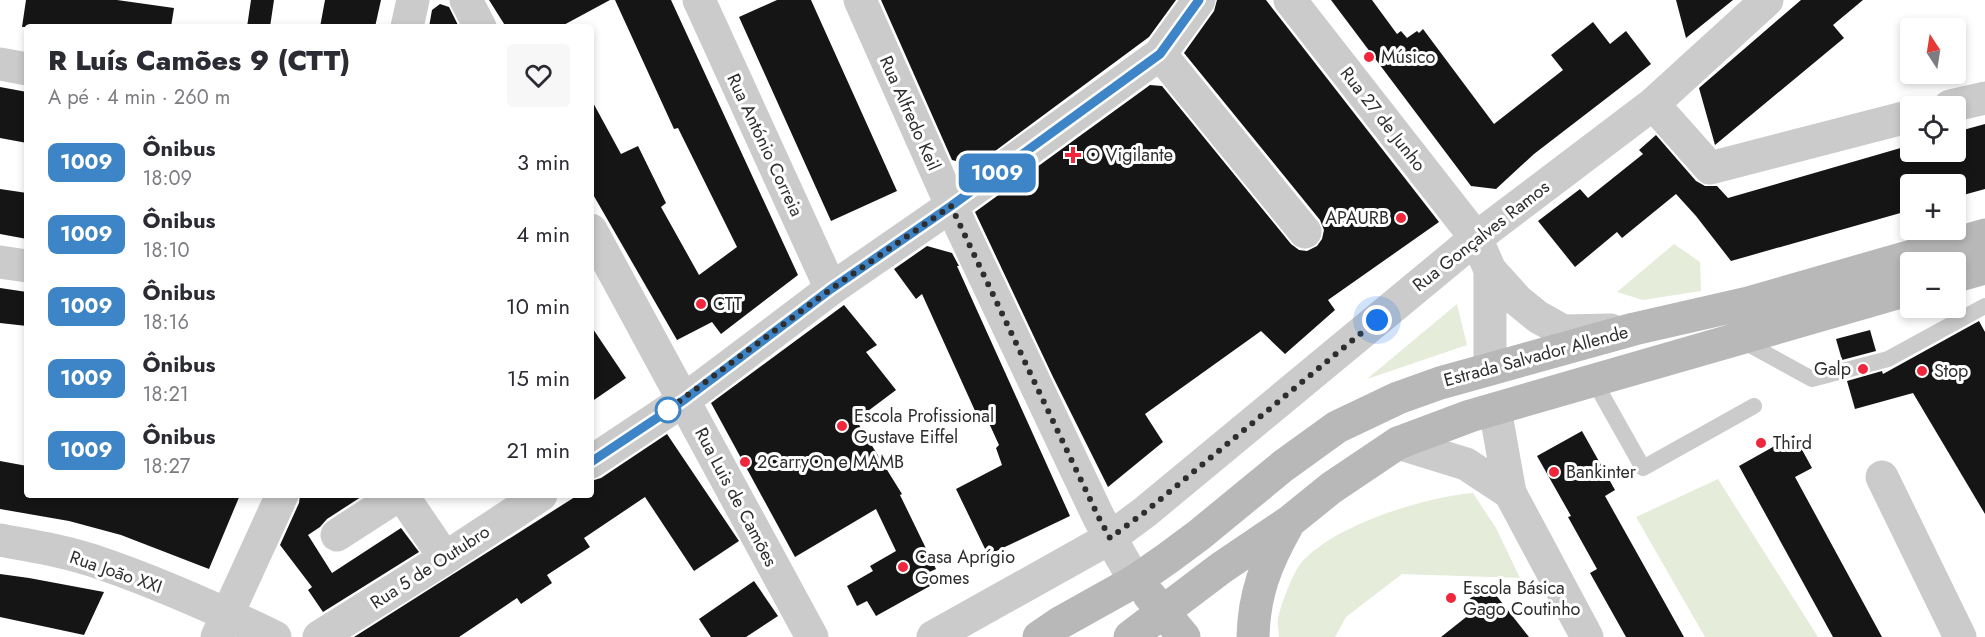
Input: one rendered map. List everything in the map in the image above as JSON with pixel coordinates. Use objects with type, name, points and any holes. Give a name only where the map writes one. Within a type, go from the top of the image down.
[{"type":"main road","name":"Estrada Salvador Allende","points":[[1135,581],[1200,535],[1283,466],[1336,427],[1398,398],[1440,382],[1634,329],[1748,303],[1985,235]]},
{"type":"main road","points":[[1966,273],[1985,268]]},
{"type":"main road","points":[[1146,628],[1221,568],[1289,522],[1331,488],[1398,443],[1470,416],[1900,292]]},
{"type":"main road","points":[[1491,369],[1495,409]]},
{"type":"main road","points":[[1253,637],[1253,613],[1260,585],[1273,551],[1289,522]]},
{"type":"main road","points":[[1038,637],[1135,581],[1146,628]]},
{"type":"main road","points":[[1146,628],[1184,637]]},
{"type":"street","points":[[408,24],[413,0]]},
{"type":"street","points":[[465,0],[478,24]]},
{"type":"street","name":"Rua António Correia","points":[[699,0],[831,289]]},
{"type":"street","name":"Rua Alfredo Keil","points":[[860,0],[951,206],[1099,518],[1135,581]]},
{"type":"street","points":[[594,460],[684,400],[831,289],[951,206],[1160,54],[1199,0]]},
{"type":"street","name":"Rua 27 de Junho","points":[[1290,0],[1476,238],[1491,270]]},
{"type":"street","name":"Rua Gonçalves Ramos","points":[[933,637],[1110,538],[1145,512],[1476,238],[1653,104],[1767,0]]},
{"type":"street","points":[[1160,54],[1305,232]]},
{"type":"street","points":[[0,64],[24,68]]},
{"type":"street","points":[[1966,102],[1985,98]]},
{"type":"street","points":[[1653,104],[1710,168],[1900,119]]},
{"type":"street","name":"Rua Luis de Camões","points":[[594,235],[812,637]]},
{"type":"street","points":[[0,262],[24,266]]},
{"type":"street","points":[[1491,270],[1517,300],[1563,331],[1634,329]]},
{"type":"street","points":[[1491,270],[1491,369]]},
{"type":"street","points":[[1495,409],[1510,494],[1587,637]]},
{"type":"street","points":[[1398,443],[1466,464],[1510,494]]},
{"type":"street","points":[[1882,477],[1960,637]]},
{"type":"street","points":[[275,637],[223,626],[281,498]]},
{"type":"street","points":[[338,535],[395,498]]},
{"type":"street","points":[[402,498],[445,558]]},
{"type":"street","name":"Rua 5 de Outubro","points":[[319,637],[536,498]]},
{"type":"street","name":"Rua João XXI","points":[[0,540],[102,563],[223,626]]},
{"type":"lane","points":[[1738,339],[1812,379],[1888,359],[1985,306]]},
{"type":"lane","points":[[1594,381],[1643,468],[1754,406]]},
{"type":"green space","points":[[1674,244],[1700,262],[1701,291],[1643,300],[1617,292]]},
{"type":"green space","points":[[1457,304],[1467,345],[1367,379]]},
{"type":"green space","points":[[1718,479],[1818,637],[1705,637],[1636,517]]},
{"type":"green space","points":[[1473,493],[1496,528],[1520,578],[1402,574],[1346,617],[1335,637],[1279,637],[1278,619],[1287,590],[1301,563],[1316,549],[1357,525],[1381,515],[1430,500]]},
{"type":"building","points":[[26,0],[117,0],[174,8],[171,24],[24,24],[22,27]]},
{"type":"building","points":[[251,0],[274,0],[270,24],[247,24]]},
{"type":"building","points":[[325,0],[381,0],[376,24],[321,24]]},
{"type":"building","points":[[489,0],[610,0],[566,24],[504,24]]},
{"type":"building","points":[[615,0],[671,0],[798,275],[721,334],[712,322],[677,340],[594,196],[594,104],[621,154],[638,146],[666,203],[661,207],[699,275],[737,247],[678,128],[674,129]]},
{"type":"building","points":[[777,0],[811,0],[897,191],[831,221],[739,17]]},
{"type":"building","points":[[881,0],[1176,0],[1149,37],[975,166],[952,160]]},
{"type":"building","points":[[1217,0],[1266,0],[1439,222],[1328,300],[1335,310],[1285,354],[1261,331],[1145,414],[1163,442],[1108,487],[975,212],[1150,85],[1162,86],[1291,244],[1299,250],[1307,251],[1317,246],[1324,230],[1320,220],[1184,53],[1214,11]]},
{"type":"building","points":[[1331,0],[1372,0],[1397,34],[1401,31],[1407,38],[1423,29],[1494,124],[1563,70],[1551,55],[1593,22],[1610,44],[1626,31],[1651,64],[1534,154],[1496,189],[1471,186]]},
{"type":"building","points":[[1676,0],[1733,0],[1686,38]]},
{"type":"building","points":[[1801,0],[1863,0],[1833,25],[1844,38],[1715,145],[1699,88]]},
{"type":"building","points":[[440,4],[449,7],[458,24],[430,24],[432,10]]},
{"type":"building","points":[[0,87],[24,91],[24,142],[0,138]]},
{"type":"building","points":[[1985,124],[1985,189],[1966,194],[1966,174],[1900,174],[1900,213],[1731,261],[1676,194],[1622,238],[1617,232],[1575,267],[1538,221],[1580,189],[1588,198],[1643,154],[1639,150],[1656,135],[1696,181],[1705,186],[1717,186],[1728,198],[1900,148],[1900,162],[1966,162],[1966,129]]},
{"type":"building","points":[[0,189],[24,193],[24,238],[0,234]]},
{"type":"building","points":[[927,246],[952,253],[959,266],[957,266],[1070,516],[988,555],[956,489],[1002,465],[996,448],[999,445],[983,410],[976,413],[922,294],[916,299],[894,269]]},
{"type":"building","points":[[0,288],[24,292],[24,326],[0,323]]},
{"type":"building","name":"Escola Profissional Gustave Eiffel","points":[[844,305],[877,345],[866,352],[896,390],[856,420],[902,494],[900,495],[936,569],[925,574],[930,586],[876,616],[867,601],[857,606],[847,586],[873,571],[870,566],[896,551],[876,509],[795,557],[711,403]]},
{"type":"building","points":[[1979,321],[1985,332],[1985,514],[1913,393],[1855,409],[1847,381],[1882,371],[1883,374]]},
{"type":"building","points":[[594,330],[626,378],[594,400]]},
{"type":"building","points":[[1870,330],[1876,351],[1842,360],[1836,339]]},
{"type":"building","points":[[1582,431],[1615,490],[1605,496],[1684,637],[1626,637],[1590,573],[1597,569],[1568,517],[1571,516],[1537,456]]},
{"type":"building","points":[[667,434],[739,541],[694,571],[645,497],[584,538],[590,547],[547,575],[552,583],[521,604],[517,598],[459,637],[354,637],[573,498],[594,498],[594,480],[601,478]]},
{"type":"building","points":[[1794,435],[1812,468],[1795,477],[1882,637],[1833,637],[1739,466]]},
{"type":"building","points":[[0,461],[24,465],[24,498],[239,498],[209,569],[121,535],[69,521],[0,509]]},
{"type":"building","points":[[300,498],[359,498],[327,519],[308,535],[332,573],[401,528],[419,552],[323,612],[308,590],[312,587],[280,545]]},
{"type":"building","points":[[0,574],[104,592],[84,635],[0,617]]},
{"type":"building","points":[[754,581],[778,616],[746,637],[711,637],[699,619]]},
{"type":"building","points":[[1488,585],[1529,637],[1441,637],[1475,610],[1468,600]]},
{"type":"bus line","name":"1009","points":[[594,460],[684,400],[831,289],[951,206],[1160,54],[1199,0]]},
{"type":"place","name":"Músico","points":[[1369,57]]},
{"type":"place","name":"O Vigilante","points":[[1073,155]]},
{"type":"place","name":"APAURB","points":[[1401,218]]},
{"type":"place","name":"CTT","points":[[701,304]]},
{"type":"place","name":"Galp","points":[[1863,369]]},
{"type":"place","name":"Stop","points":[[1922,371]]},
{"type":"place","name":"Escola Profissional Gustave Eiffel","points":[[842,426]]},
{"type":"place","name":"Third","points":[[1761,443]]},
{"type":"place","name":"2CarryOn e MAMB","points":[[745,462]]},
{"type":"place","name":"Bankinter","points":[[1554,472]]},
{"type":"place","name":"Casa Aprígio Gomes","points":[[903,567]]},
{"type":"place","name":"Escola Básica Gago Coutinho","points":[[1451,598]]},
{"type":"route","points":[[668,410],[665,412],[831,289],[951,206],[1110,538],[1145,512],[1377,320]]}]
